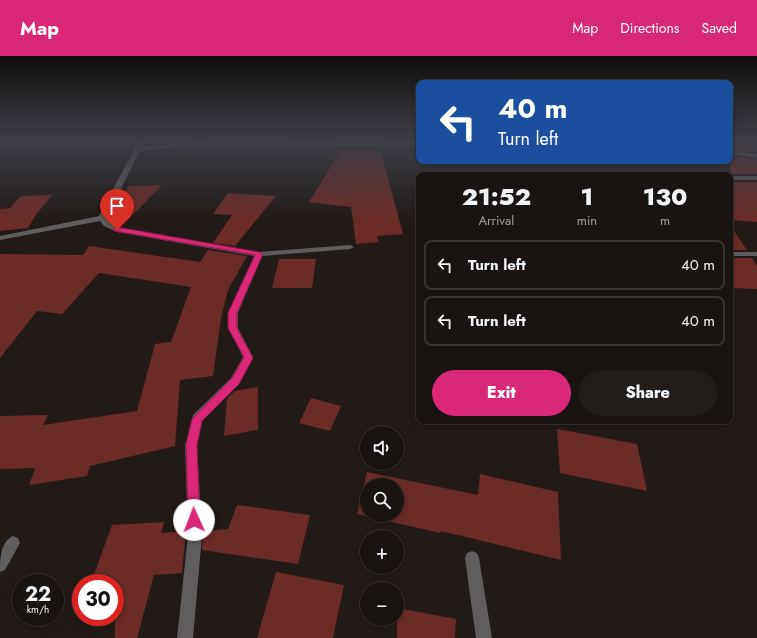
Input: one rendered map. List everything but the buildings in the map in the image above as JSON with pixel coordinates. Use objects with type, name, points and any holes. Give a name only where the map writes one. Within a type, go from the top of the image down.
[{"type":"street","points":[[102,218],[128,167]]},
{"type":"street","points":[[733,178],[757,178]]},
{"type":"street","points":[[0,238],[102,218]]},
{"type":"street","points":[[102,218],[106,224],[117,230],[259,254],[350,247]]},
{"type":"street","points":[[185,638],[194,535],[191,445],[197,419],[235,381],[248,358],[233,328],[232,313],[259,254]]},
{"type":"street","points":[[733,254],[757,254]]},
{"type":"street","points":[[0,565],[13,543]]},
{"type":"street","points":[[472,558],[484,638]]},
{"type":"route","points":[[117,230],[259,254],[232,313],[233,328],[248,358],[235,381],[197,419],[191,445],[194,520]]}]
